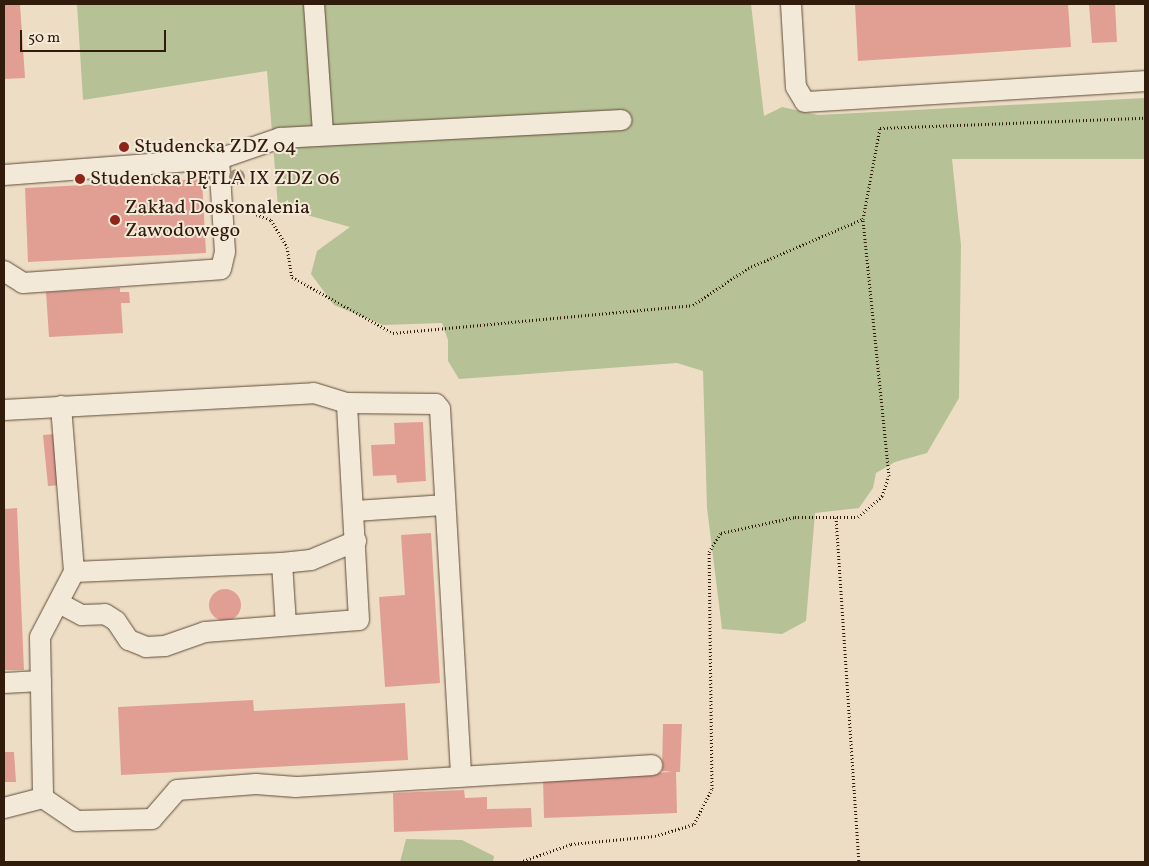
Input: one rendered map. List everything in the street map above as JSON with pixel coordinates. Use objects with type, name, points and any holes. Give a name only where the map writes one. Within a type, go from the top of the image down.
[{"type":"street","points":[[314,4],[323,134]]},
{"type":"street","points":[[791,4],[796,88],[805,102],[1145,81]]},
{"type":"street","points":[[4,175],[219,159],[280,138],[323,134],[622,120]]},
{"type":"street","points":[[4,271],[23,283],[221,269],[222,205],[219,159]]},
{"type":"street","points":[[4,410],[314,393],[348,403],[436,404],[440,409],[461,776]]},
{"type":"street","points":[[59,603],[82,615],[105,614],[129,640],[146,647],[165,646],[205,632],[359,620],[348,403]]},
{"type":"street","points":[[43,798],[40,637],[74,572],[61,406]]},
{"type":"street","points":[[354,511],[444,505]]},
{"type":"street","points":[[74,572],[282,563],[311,560],[356,541]]},
{"type":"street","points":[[282,563],[286,625]]},
{"type":"street","points":[[4,683],[40,681]]},
{"type":"street","points":[[4,808],[43,798],[77,821],[152,819],[177,790],[652,765]]},
{"type":"path","points":[[520,862],[546,849],[598,839],[655,836],[694,824],[712,789],[709,552],[721,533],[795,517],[858,517],[882,496],[889,476],[863,219],[880,128],[1145,118]]},
{"type":"path","points":[[222,205],[271,220],[287,247],[292,276],[393,333],[693,305],[748,268],[863,219]]},
{"type":"path","points":[[836,517],[859,862]]},
{"type":"green space","points":[[77,4],[751,4],[764,116],[782,107],[818,115],[1145,98],[1145,159],[952,159],[961,245],[959,398],[927,453],[895,462],[876,473],[873,488],[859,508],[815,513],[806,621],[782,634],[722,629],[707,508],[703,371],[677,363],[459,379],[448,361],[448,340],[442,323],[383,325],[334,305],[311,274],[317,251],[350,227],[278,207],[267,71],[83,100]]},
{"type":"green space","points":[[406,839],[462,840],[494,856],[493,862],[400,862]]},
{"type":"building","points":[[4,4],[20,4],[25,78],[4,79]]},
{"type":"building","points":[[855,4],[1068,4],[1071,47],[858,61]]},
{"type":"building","points":[[1089,4],[1115,4],[1117,42],[1092,43]]},
{"type":"building","name":"Zakład Doskonalenia Zawodowego","points":[[202,179],[206,253],[28,262],[25,188]]},
{"type":"building","points":[[120,288],[120,292],[129,292],[130,303],[121,303],[123,333],[49,337],[46,292]]},
{"type":"building","points":[[423,422],[426,481],[397,483],[396,475],[373,476],[371,445],[395,444],[394,423]]},
{"type":"building","points":[[56,434],[61,485],[48,486],[43,435]]},
{"type":"building","points":[[17,508],[24,670],[4,670],[4,509]]},
{"type":"building","points":[[431,533],[440,683],[385,687],[379,597],[405,595],[401,535]]},
{"type":"building","points":[[225,589],[237,593],[241,605],[237,617],[225,621],[213,617],[209,605],[213,593]]},
{"type":"building","points":[[253,700],[254,711],[405,703],[408,760],[121,775],[118,707]]},
{"type":"building","points":[[663,724],[682,724],[680,772],[676,772],[677,813],[544,818],[543,777],[673,772],[662,771]]},
{"type":"building","points":[[4,752],[14,752],[16,782],[4,782]]},
{"type":"building","points":[[464,790],[465,798],[487,797],[487,809],[531,808],[532,827],[394,832],[393,793]]},
{"type":"place","name":"Studencka ZDZ 04","points":[[124,147]]},
{"type":"place","name":"Studencka PĘTLA IX ZDZ 06","points":[[80,179]]},
{"type":"place","name":"Zakład Doskonalenia Zawodowego","points":[[115,220]]}]
